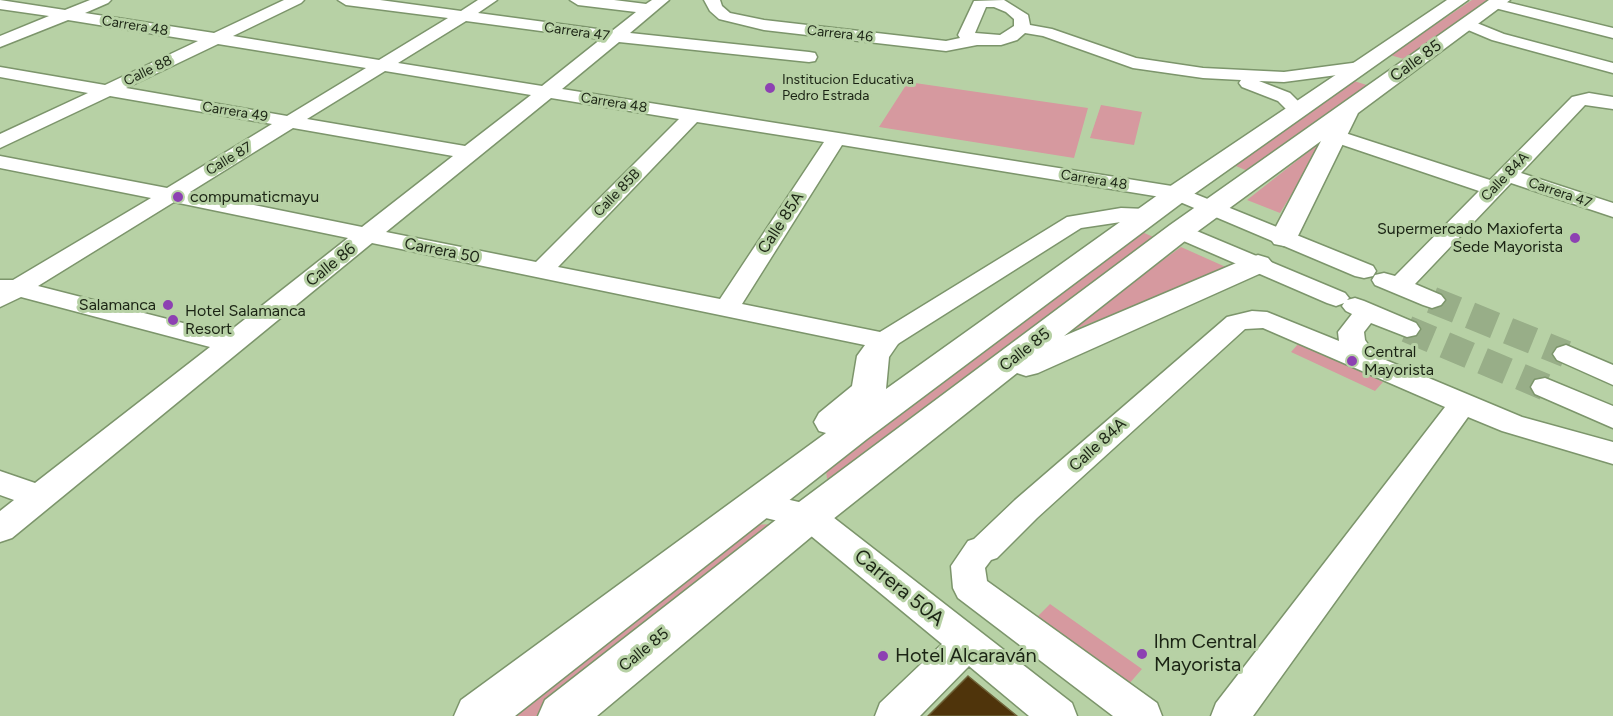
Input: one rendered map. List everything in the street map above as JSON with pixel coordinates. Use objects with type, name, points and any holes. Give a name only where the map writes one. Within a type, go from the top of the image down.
[{"type":"main road","name":"Calle 85","points":[[478,716],[812,462],[1146,216],[1459,0]]},
{"type":"main road","name":"Calle 85","points":[[562,716],[809,516],[1180,231],[1499,2]]},
{"type":"main road","points":[[1366,63],[1405,68]]},
{"type":"main road","points":[[1284,238],[1349,109]]},
{"type":"main road","points":[[1178,193],[1180,231]]},
{"type":"main road","points":[[980,385],[1258,264]]},
{"type":"main road","points":[[809,516],[816,488],[812,462],[816,443],[824,430],[869,390],[873,356],[885,341]]},
{"type":"street","points":[[0,42],[103,0]]},
{"type":"street","name":"Calle 88","points":[[0,142],[296,0]]},
{"type":"street","name":"Carrera 47","points":[[346,0],[615,37],[809,57]]},
{"type":"street","name":"Calle 87","points":[[6,291],[171,195],[489,0]]},
{"type":"street","points":[[578,0],[655,5]]},
{"type":"street","name":"Carrera 46","points":[[712,0],[715,8],[725,16],[764,25],[946,46],[977,40]]},
{"type":"street","points":[[1016,32],[1022,18],[1016,4],[989,0],[979,4],[966,35],[977,40],[1001,40],[1016,32],[1046,32],[1133,63],[1203,73],[1284,77],[1366,63]]},
{"type":"street","points":[[1499,2],[1613,33]]},
{"type":"street","name":"Calle 86","points":[[0,529],[655,5]]},
{"type":"street","name":"Carrera 48","points":[[9,7],[1178,193],[1432,300]]},
{"type":"street","points":[[1467,24],[1498,38],[1613,68]]},
{"type":"street","name":"Carrera 49","points":[[0,72],[471,153]]},
{"type":"street","points":[[1203,73],[1265,88],[1284,97],[1298,110]]},
{"type":"street","name":"Calle 84A","points":[[1381,279],[1501,182],[1579,101],[1589,99],[1613,103]]},
{"type":"street","name":"Calle 85B","points":[[541,271],[693,115]]},
{"type":"street","name":"Carrera 47","points":[[1335,136],[1613,210]]},
{"type":"street","name":"Calle 85A","points":[[726,309],[837,138]]},
{"type":"street","name":"Carrera 50","points":[[0,162],[885,341]]},
{"type":"street","points":[[885,341],[1075,222],[1120,215],[1146,216]]},
{"type":"street","points":[[1180,231],[1407,329]]},
{"type":"street","points":[[6,291],[232,344]]},
{"type":"street","points":[[1353,305],[1352,340],[1366,362],[1539,434],[1613,453]]},
{"type":"street","name":"Calle 84A","points":[[1143,716],[969,588],[968,566],[980,550],[985,549],[1026,509],[1236,323],[1251,319],[1267,320],[1366,362]]},
{"type":"street","points":[[1566,354],[1613,376]]},
{"type":"street","points":[[1545,387],[1613,418]]},
{"type":"street","points":[[1230,716],[1463,403]]},
{"type":"street","points":[[0,483],[40,497]]},
{"type":"street","name":"Carrera 50A","points":[[756,504],[809,516],[1058,716]]},
{"type":"street","points":[[894,716],[968,643]]},
{"type":"shaded area","points":[[1472,0],[1489,0],[1404,59],[1390,55]]},
{"type":"shaded area","points":[[1354,81],[1370,86],[1248,171],[1231,164]]},
{"type":"shaded area","points":[[908,82],[1088,108],[1074,158],[879,127]]},
{"type":"shaded area","points":[[1101,105],[1142,112],[1134,145],[1090,138]]},
{"type":"shaded area","points":[[1327,137],[1280,213],[1247,200]]},
{"type":"shaded area","points":[[1142,232],[1158,239],[828,487],[825,462]]},
{"type":"shaded area","points":[[1181,247],[1228,268],[1056,337]]},
{"type":"shaded area","points":[[1299,343],[1383,382],[1375,391],[1291,352]]},
{"type":"shaded area","points":[[780,524],[536,716],[494,716],[743,525]]},
{"type":"shaded area","points":[[1050,604],[1142,669],[1128,685],[1036,618]]},
{"type":"building","points":[[968,676],[1017,716],[928,716]]},
{"type":"tunnel","points":[[1432,300],[1566,354]]},
{"type":"tunnel","points":[[1407,329],[1545,387]]},
{"type":"place","name":"Institucion Educativa Pedro Estrada","points":[[770,88]]},
{"type":"place","name":"compumaticmayu","points":[[178,197]]},
{"type":"place","name":"Supermercado Maxioferta Sede Mayorista","points":[[1575,238]]},
{"type":"place","name":"Salamanca","points":[[168,305]]},
{"type":"place","name":"Hotel Salamanca Resort","points":[[173,320]]},
{"type":"place","name":"Central Mayorista","points":[[1352,361]]},
{"type":"place","name":"lhm Central Mayorista","points":[[1142,654]]},
{"type":"place","name":"Hotel Alcaraván","points":[[883,656]]}]
